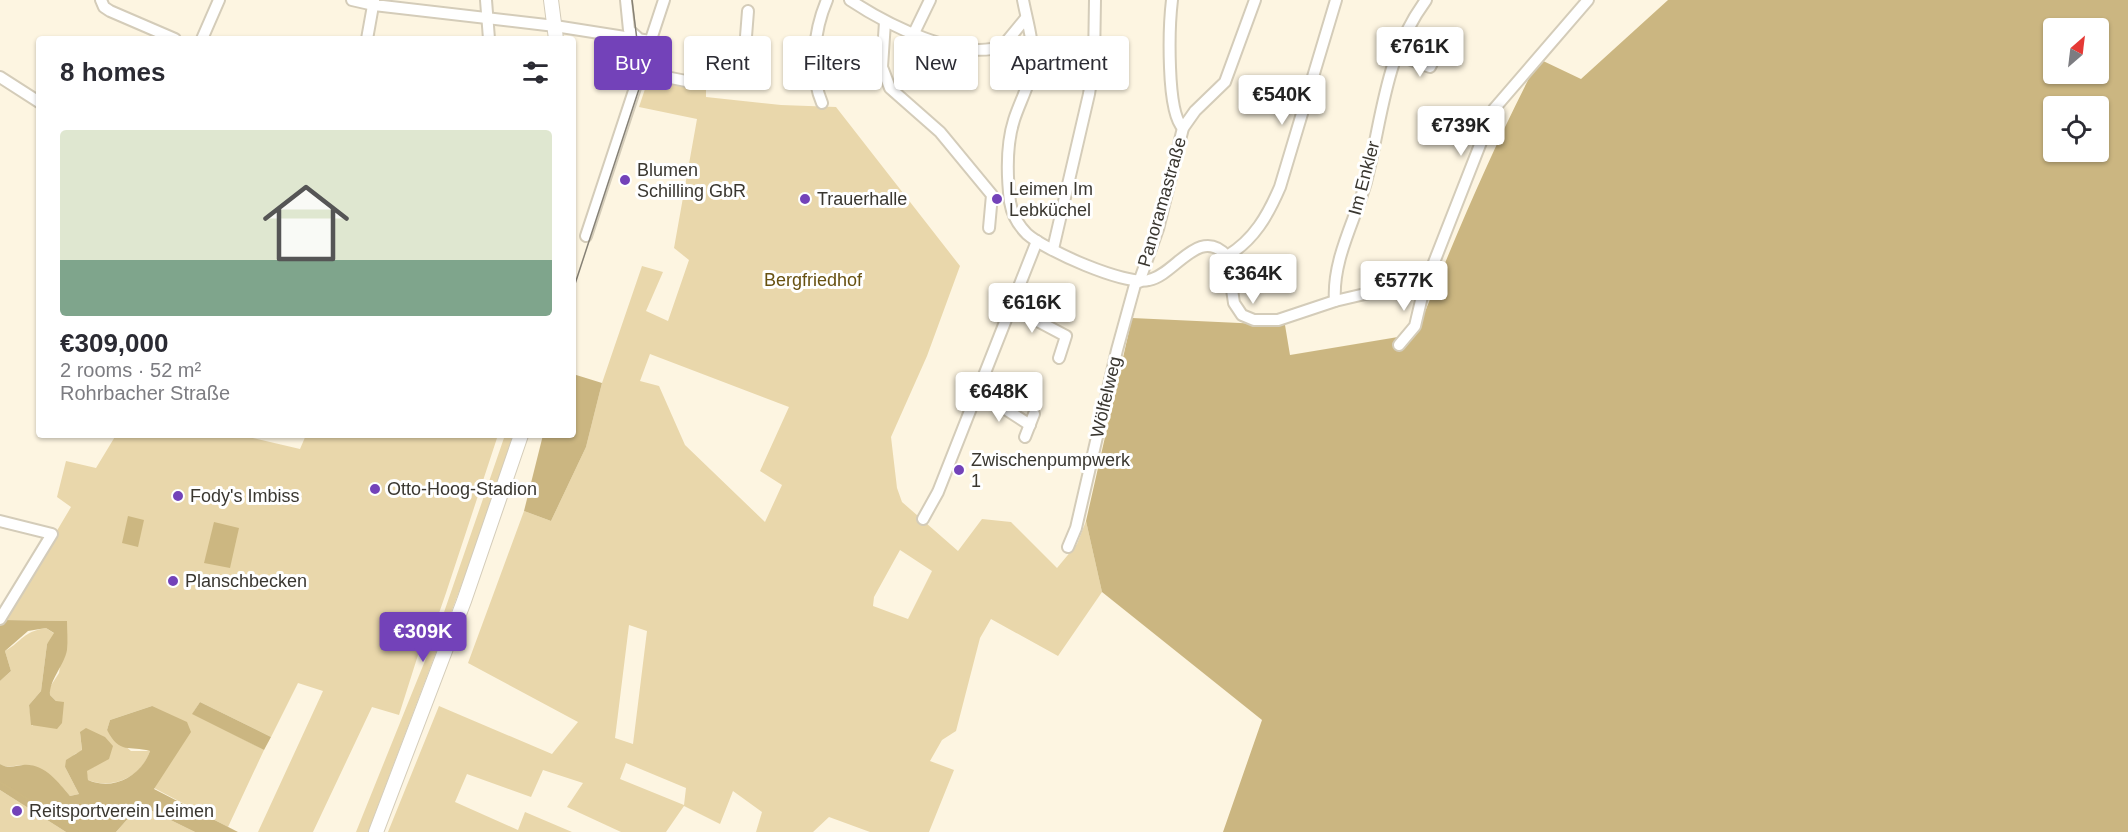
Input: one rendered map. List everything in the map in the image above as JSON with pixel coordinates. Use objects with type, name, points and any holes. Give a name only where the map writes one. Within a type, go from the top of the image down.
[{"type":"main road","points":[[551,0],[555,32]]},
{"type":"main road","points":[[376,832],[468,590],[520,438]]},
{"type":"street","points":[[101,0],[104,7],[110,11],[168,36]]},
{"type":"street","points":[[203,36],[219,0]]},
{"type":"street","points":[[352,0],[555,32],[621,36]]},
{"type":"street","points":[[486,0],[489,36]]},
{"type":"street","points":[[626,0],[629,30],[637,36]]},
{"type":"street","points":[[652,36],[664,0]]},
{"type":"street","points":[[822,103],[815,77],[815,50],[827,0]]},
{"type":"street","points":[[850,0],[885,22],[947,45],[998,48],[1005,45],[1026,18]]},
{"type":"street","points":[[914,33],[930,0]]},
{"type":"street","points":[[1023,0],[1032,64],[1011,133],[1010,202],[1018,223],[1037,241],[1112,275],[1137,282],[1158,277],[1196,248],[1213,247],[1227,256],[1234,303],[1239,312],[1249,319],[1278,320],[1335,301],[1382,290],[1424,288]]},
{"type":"street","points":[[1053,249],[1089,94],[1094,62],[1095,0]]},
{"type":"street","points":[[1172,0],[1171,76],[1175,115],[1183,128]]},
{"type":"street","name":"Panoramastraße","points":[[1137,282],[1158,229],[1183,128],[1195,111],[1225,82],[1255,0]]},
{"type":"street","points":[[1227,256],[1254,234],[1269,212],[1280,187],[1336,0]]},
{"type":"street","name":"Im Enkler","points":[[1335,301],[1338,267],[1366,179],[1386,84],[1395,54],[1426,0]]},
{"type":"street","points":[[1399,345],[1414,328],[1424,288],[1494,109],[1588,0]]},
{"type":"street","points":[[368,36],[374,3]]},
{"type":"street","points":[[672,78],[691,82],[705,61],[744,62],[748,11]]},
{"type":"street","points":[[885,22],[882,67],[889,87],[933,125],[992,195],[989,228]]},
{"type":"street","points":[[1395,54],[1431,67]]},
{"type":"street","points":[[0,77],[36,100]]},
{"type":"street","points":[[586,236],[635,90]]},
{"type":"street","points":[[923,519],[937,496],[1037,241]]},
{"type":"street","name":"Wölfelweg","points":[[1068,547],[1077,528],[1115,356],[1137,282]]},
{"type":"street","points":[[1011,307],[1067,332],[1059,358]]},
{"type":"street","points":[[979,392],[1032,419],[1025,437]]},
{"type":"street","points":[[0,521],[52,534],[0,620]]},
{"type":"green space","name":"Bergfriedhof","points":[[672,82],[684,84],[684,90],[706,90],[706,97],[781,105],[836,107],[960,266],[927,356],[891,437],[897,488],[902,502],[958,551],[982,519],[1011,522],[1057,568],[1077,544],[1086,521],[1102,592],[1058,656],[991,619],[980,638],[956,731],[942,740],[930,761],[954,770],[929,832],[870,832],[829,817],[813,832],[756,832],[762,812],[733,791],[720,824],[684,806],[666,832],[621,832],[567,807],[583,783],[543,770],[531,797],[467,774],[455,802],[518,830],[525,812],[572,832],[388,832],[439,706],[552,754],[578,722],[468,663],[524,511],[551,521],[586,447],[602,383],[642,266],[663,272],[646,311],[668,321],[689,260],[674,248],[697,119],[639,107],[645,90],[672,90]],"holes":[[[650,354],[789,407],[760,471],[782,485],[765,522],[685,445],[659,386],[640,381]],[[900,550],[932,571],[908,619],[873,606],[874,597]],[[629,625],[647,631],[633,744],[615,738]],[[626,763],[686,788],[684,805],[620,779]]]},
{"type":"green space","points":[[114,438],[253,438],[300,449],[305,438],[497,438],[438,616],[431,614],[399,715],[372,707],[313,832],[258,832],[323,691],[298,683],[271,737],[200,702],[193,713],[264,750],[228,827],[154,788],[152,706],[110,720],[107,730],[131,751],[150,751],[140,768],[125,779],[107,783],[88,780],[86,771],[95,766],[80,732],[82,751],[75,754],[65,767],[79,794],[70,796],[55,780],[37,768],[0,764],[0,681],[11,671],[5,651],[27,634],[38,630],[46,628],[55,634],[47,644],[41,691],[29,705],[32,726],[56,701],[50,695],[50,687],[59,673],[67,621],[4,620],[71,507],[57,497],[66,461],[96,468]]},
{"type":"green space","points":[[504,438],[512,438],[482,531],[368,832],[356,832],[441,621]]},
{"type":"green space","name":"Reitsportverein Leimen","points":[[0,790],[66,832],[0,832]]},
{"type":"green space","points":[[140,805],[195,832],[116,832]]},
{"type":"shaded area","points":[[1668,0],[2128,0],[2128,832],[1223,832],[1262,720],[1102,592],[1086,521],[1132,318],[1285,325],[1290,355],[1416,334],[1489,160],[1539,59],[1581,79]]},
{"type":"shaded area","points":[[576,375],[602,383],[586,447],[551,521],[524,511],[542,438],[576,438]]},
{"type":"shaded area","points":[[128,516],[144,520],[138,547],[122,543]]},
{"type":"shaded area","points":[[214,522],[239,528],[230,568],[204,563]]},
{"type":"shaded area","points":[[0,617],[4,620],[67,621],[67,650],[50,689],[50,695],[56,701],[64,702],[62,723],[57,729],[31,725],[29,705],[41,691],[47,644],[54,633],[46,628],[28,631],[5,651],[11,671],[0,681]]},
{"type":"shaded area","points":[[200,702],[271,737],[264,750],[192,714]]},
{"type":"shaded area","points":[[152,706],[187,722],[191,732],[154,789],[238,832],[195,832],[140,805],[116,832],[66,832],[0,790],[0,764],[9,767],[31,765],[50,774],[70,796],[79,794],[65,767],[66,760],[82,750],[80,732],[86,728],[105,737],[113,746],[109,759],[87,771],[88,780],[97,783],[116,783],[133,775],[146,760],[150,751],[121,746],[107,730],[110,720]]},
{"type":"waterway","points":[[0,782],[82,832]]},
{"type":"tram line","points":[[576,281],[640,86],[641,72],[632,0]]},
{"type":"place","name":"Blumen Schilling GbR","points":[[625,180]]},
{"type":"place","name":"Trauerhalle","points":[[805,199]]},
{"type":"place","name":"Leimen Im Lebküchel","points":[[997,199]]},
{"type":"place","name":"Zwischenpumpwerk 1","points":[[959,470]]},
{"type":"place","name":"Otto-Hoog-Stadion","points":[[375,489]]},
{"type":"place","name":"Fody's Imbiss","points":[[178,496]]},
{"type":"place","name":"Planschbecken","points":[[173,581]]},
{"type":"place","name":"Reitsportverein Leimen","points":[[17,811]]}]
